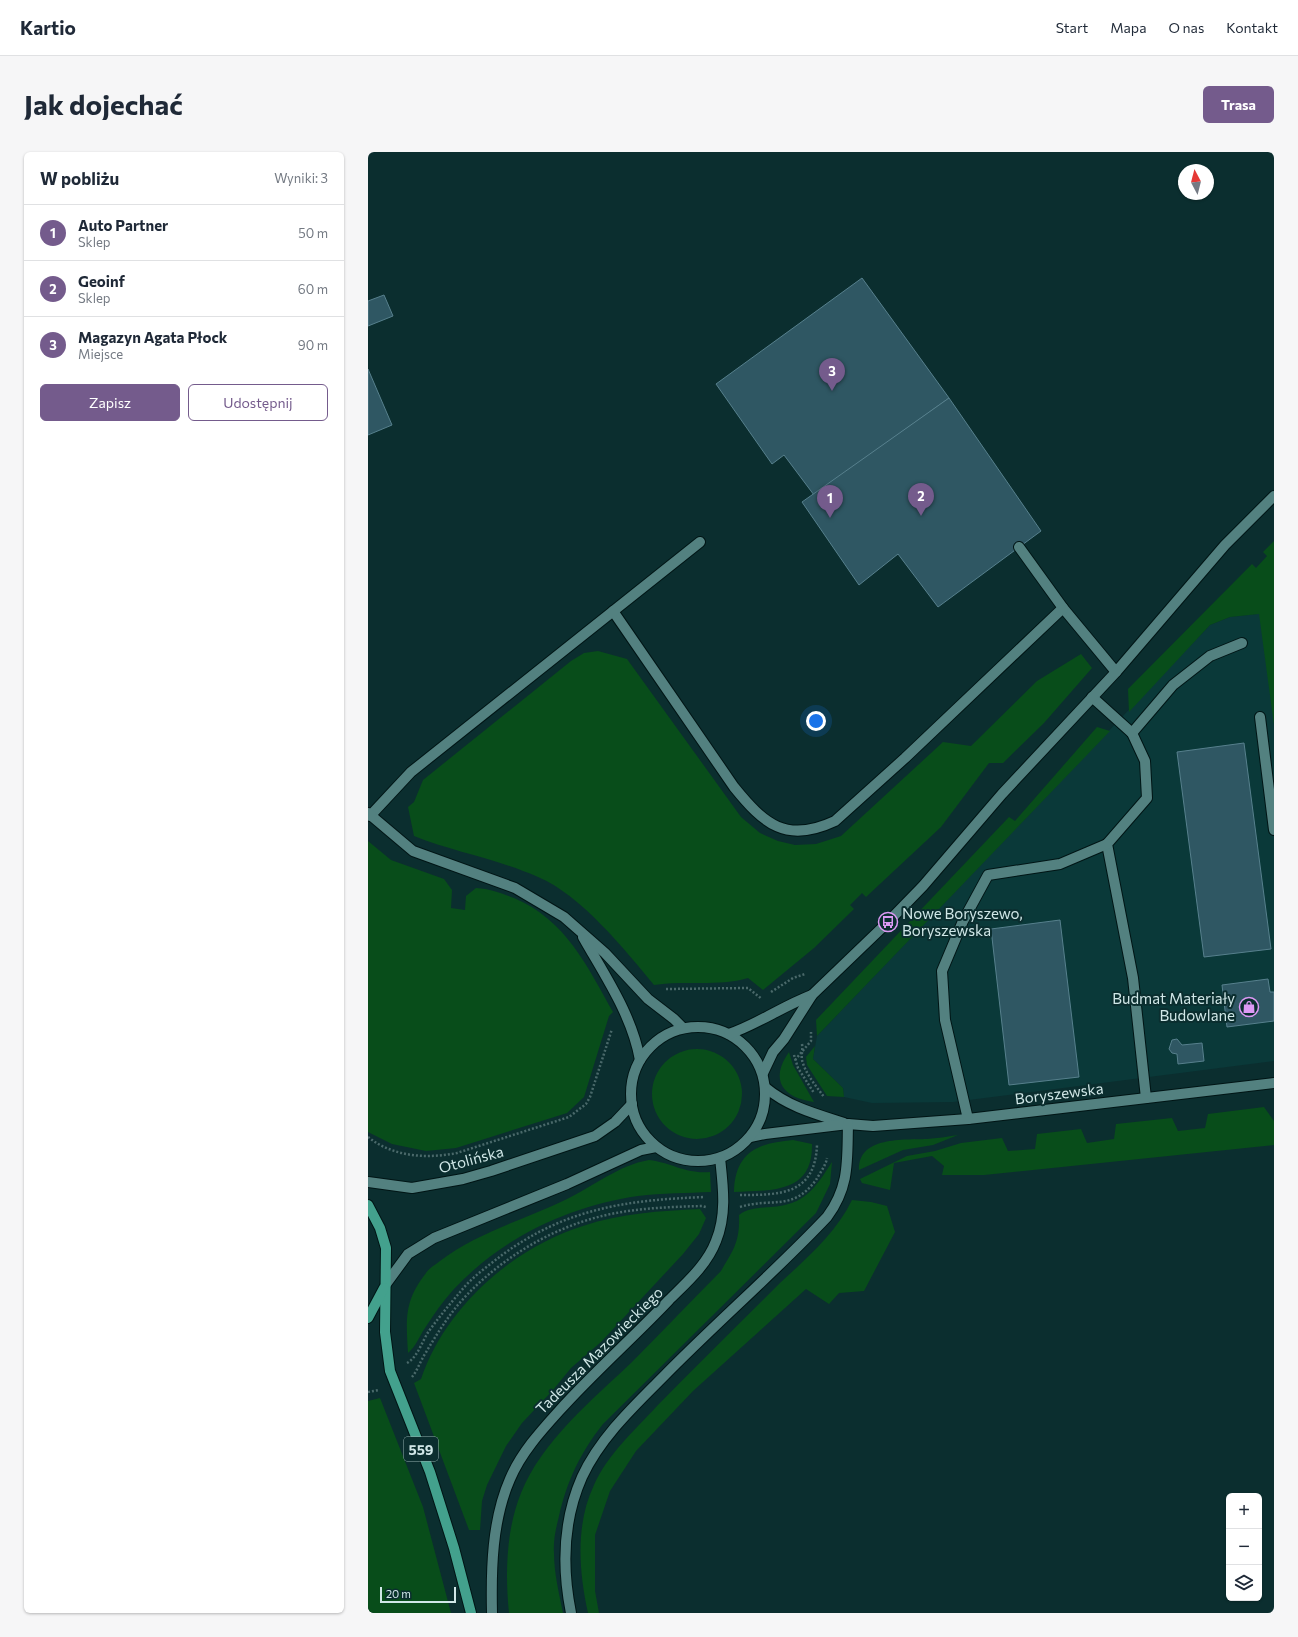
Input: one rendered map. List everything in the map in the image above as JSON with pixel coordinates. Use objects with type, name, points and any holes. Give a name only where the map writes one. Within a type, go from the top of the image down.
[{"type":"main road","points":[[763,1073],[772,1052],[784,1039],[812,995],[836,974],[923,886],[1002,794],[1116,672],[1206,566],[1274,496]]},
{"type":"main road","points":[[683,1028],[648,999],[605,953],[564,917],[515,888],[413,851],[369,814],[411,772],[700,542]]},
{"type":"main road","points":[[1019,547],[1063,608],[1116,672]]},
{"type":"main road","points":[[613,611],[734,787],[751,808],[766,822],[783,829],[802,831],[821,828],[840,817],[1063,608]]},
{"type":"main road","points":[[1132,733],[1173,685],[1210,656],[1242,643]]},
{"type":"main road","points":[[968,1119],[945,1020],[942,971],[963,921],[988,875],[1060,864],[1107,844],[1147,798],[1145,761],[1132,733],[1092,697]]},
{"type":"main road","points":[[1260,717],[1274,830]]},
{"type":"main road","points":[[1107,844],[1133,978],[1146,1098]]},
{"type":"main road","points":[[579,930],[626,1015],[637,1043],[640,1060]]},
{"type":"main road","points":[[729,1034],[751,1026],[782,1008],[812,995]]},
{"type":"main road","points":[[699,1026],[714,1028],[729,1034],[750,1050],[758,1061],[763,1073],[766,1088],[766,1101],[763,1114],[750,1137],[737,1149],[720,1158],[704,1161],[687,1160],[670,1155],[656,1146],[640,1127],[632,1104],[632,1081],[640,1060],[651,1046],[666,1035],[683,1028],[699,1026]]},
{"type":"main road","name":"Boryszewska","points":[[750,1137],[848,1124],[873,1126],[968,1119],[1274,1083]]},
{"type":"main road","name":"Boryszewska","points":[[766,1088],[779,1099],[848,1124]]},
{"type":"main road","name":"Otolińska","points":[[368,1182],[386,1186],[412,1188],[436,1185],[491,1171],[579,1142],[606,1130],[632,1104]]},
{"type":"main road","points":[[571,1613],[565,1573],[567,1528],[575,1495],[592,1459],[624,1416],[828,1217],[836,1204],[845,1183],[848,1124]]},
{"type":"main road","points":[[386,1284],[408,1254],[434,1238],[567,1184],[641,1150],[656,1146]]},
{"type":"main road","name":"Tadeusza Mazowieckiego","points":[[492,1613],[492,1570],[500,1506],[510,1479],[524,1453],[541,1430],[584,1382],[634,1337],[698,1270],[716,1242],[723,1214],[724,1196],[720,1158]]},
{"type":"main road","name":"559","points":[[368,1205],[380,1228],[386,1248],[385,1332],[390,1371],[430,1472],[454,1548],[471,1613]]},
{"type":"main road","name":"559","points":[[368,1318],[386,1284]]},
{"type":"path","points":[[766,1018],[762,1010],[764,1000],[782,984],[793,978],[807,974],[836,974]]},
{"type":"path","points":[[784,1039],[791,1049],[798,1068],[815,1094],[817,1114]]},
{"type":"path","points":[[390,1371],[410,1362],[428,1332],[464,1286],[510,1249],[549,1227],[585,1212],[609,1206],[649,1200],[782,1193],[802,1184],[812,1172],[815,1165],[817,1128]]},
{"type":"shaded area","points":[[1274,612],[1274,1061],[953,1102],[872,1103],[844,1097],[843,1088],[813,1059],[817,1036],[1210,625],[1230,617]]},
{"type":"green space","points":[[1274,541],[1274,725],[1259,614],[1230,617],[1210,625],[1129,712],[1128,689],[1252,564],[1256,568],[1267,556],[1263,552]]},
{"type":"green space","points":[[598,651],[627,659],[741,817],[760,833],[778,841],[795,845],[816,844],[841,836],[943,742],[971,746],[1037,681],[1081,654],[1092,668],[1044,723],[1003,763],[989,763],[941,827],[866,897],[862,893],[850,905],[854,909],[814,948],[763,990],[748,978],[737,981],[714,983],[654,985],[616,940],[586,910],[554,885],[507,865],[445,847],[414,836],[408,807],[414,802],[423,780],[571,661],[584,653]]},
{"type":"green space","points":[[1097,727],[1110,731],[817,1036],[816,1020],[1009,817],[1015,821]]},
{"type":"green space","points":[[368,841],[391,860],[444,879],[452,890],[451,908],[465,910],[466,896],[476,888],[496,892],[514,898],[532,907],[548,919],[573,946],[594,978],[613,1012],[609,1016],[584,1097],[567,1113],[456,1148],[426,1151],[392,1144],[368,1132]]},
{"type":"green space","points":[[815,1046],[813,1059],[843,1088],[844,1097],[827,1096],[807,1065],[806,1057]]},
{"type":"green space","points":[[688,1049],[706,1049],[722,1056],[735,1069],[742,1085],[742,1103],[735,1119],[722,1132],[706,1139],[688,1139],[672,1132],[659,1119],[652,1103],[652,1085],[659,1069],[672,1056]]},
{"type":"green space","points":[[789,1052],[793,1065],[814,1102],[803,1100],[794,1096],[787,1092],[782,1086],[780,1071]]},
{"type":"green space","points":[[1264,1107],[1274,1121],[1274,1145],[984,1175],[942,1175],[944,1166],[932,1156],[894,1163],[890,1190],[862,1183],[860,1179],[907,1156],[935,1151],[961,1143],[1002,1138],[1008,1151],[1035,1149],[1037,1134],[1081,1129],[1087,1143],[1114,1139],[1116,1124],[1172,1118],[1178,1131],[1205,1128],[1208,1114]]},
{"type":"green space","points":[[958,1135],[933,1145],[903,1150],[859,1170],[861,1159],[866,1151],[884,1142]]},
{"type":"green space","points":[[793,1140],[812,1144],[810,1160],[805,1172],[798,1181],[775,1189],[734,1192],[735,1178],[739,1167],[751,1152],[759,1147],[769,1144]]},
{"type":"green space","points":[[649,1160],[665,1163],[686,1170],[710,1172],[711,1192],[647,1195],[612,1201],[587,1207],[538,1227],[516,1239],[473,1270],[446,1298],[408,1353],[407,1320],[410,1302],[419,1283],[430,1268],[469,1242],[565,1200],[616,1171]]},
{"type":"green space","points":[[832,1162],[830,1184],[816,1213],[603,1424],[581,1457],[570,1479],[562,1503],[555,1534],[555,1568],[563,1613],[509,1613],[507,1568],[512,1522],[521,1493],[530,1474],[542,1456],[569,1422],[632,1362],[721,1271],[737,1238],[739,1215],[758,1208],[783,1206],[801,1199],[808,1194],[820,1180]]},
{"type":"green space","points":[[852,1200],[871,1202],[887,1206],[895,1232],[864,1291],[839,1293],[829,1304],[806,1289],[693,1391],[636,1451],[610,1491],[595,1535],[595,1591],[599,1613],[588,1613],[582,1581],[580,1549],[581,1532],[588,1500],[594,1485],[607,1463],[622,1443],[657,1406],[820,1244],[838,1223]]},
{"type":"green space","points":[[700,1209],[706,1218],[699,1234],[683,1254],[601,1342],[571,1368],[522,1423],[506,1446],[487,1485],[482,1501],[480,1530],[469,1530],[414,1383],[421,1379],[432,1353],[446,1328],[464,1305],[484,1284],[507,1265],[531,1249],[557,1236],[583,1226],[626,1215]]},
{"type":"green space","points":[[380,1398],[423,1507],[451,1613],[368,1613],[368,1401]]},
{"type":"building","points":[[862,278],[949,398],[814,495],[784,455],[772,464],[716,384]]},
{"type":"building","points":[[384,295],[393,316],[368,326],[368,301]]},
{"type":"building","points":[[368,369],[392,425],[368,435]]},
{"type":"building","points":[[949,398],[1041,531],[938,607],[898,554],[859,585],[802,502]]},
{"type":"building","points":[[1244,743],[1271,949],[1204,957],[1177,752]]},
{"type":"building","points":[[1060,920],[1079,1077],[1009,1085],[991,929]]},
{"type":"building","name":"Budmat Materiały Budowlane","points":[[1268,979],[1270,992],[1274,992],[1274,1021],[1227,1027],[1222,985]]},
{"type":"building","points":[[1177,1039],[1182,1045],[1202,1043],[1204,1061],[1178,1064],[1177,1054],[1172,1053],[1169,1049],[1172,1040]]},
{"type":"place","name":"Magazyn Agata Płock","points":[[832,391]]},
{"type":"place","name":"Geoinf","points":[[921,516]]},
{"type":"place","name":"Auto Partner","points":[[830,518]]},
{"type":"place","name":"Nowe Boryszewo, Boryszewska","points":[[888,922]]},
{"type":"place","name":"Budmat Materiały Budowlane","points":[[1249,1007]]}]
